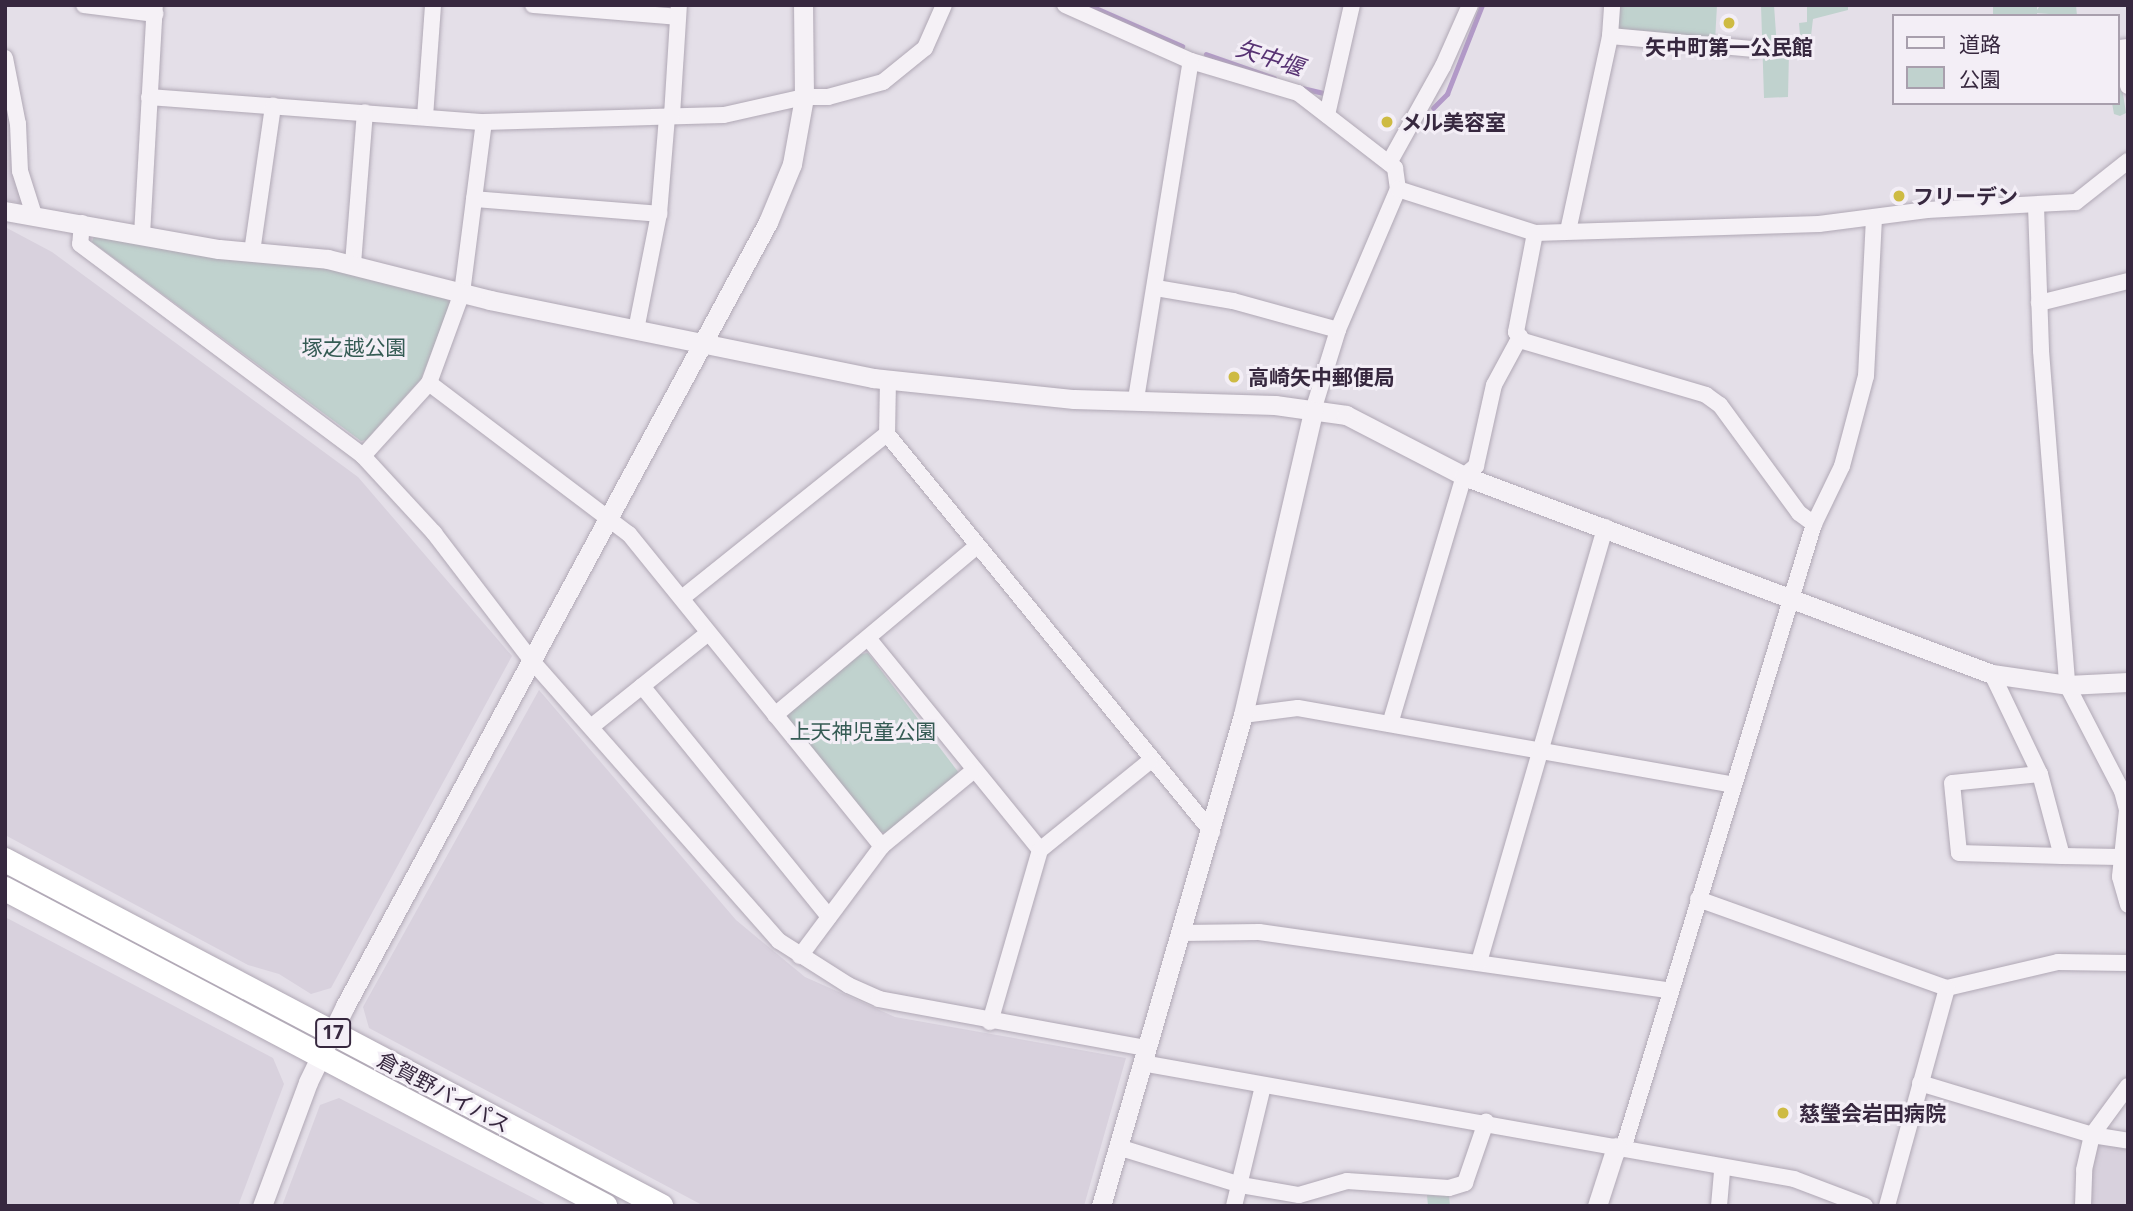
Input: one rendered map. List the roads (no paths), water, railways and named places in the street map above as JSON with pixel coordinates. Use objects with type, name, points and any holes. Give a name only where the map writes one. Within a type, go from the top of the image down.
[{"type":"highway","name":"倉賀野バイパス","points":[[5,860],[661,1206]]},
{"type":"highway","name":"倉賀野バイパス","points":[[5,889],[606,1206]]},
{"type":"street","points":[[425,117],[433,5]]},
{"type":"street","points":[[533,5],[678,11],[659,214],[636,330]]},
{"type":"street","points":[[262,1206],[332,1032],[768,222],[792,164],[804,97],[803,5]]},
{"type":"street","points":[[149,97],[484,122],[724,115],[804,97],[828,97],[893,77],[925,48],[944,5]]},
{"type":"street","points":[[1065,5],[1191,61],[1281,85],[1327,115],[1395,168],[1398,189],[1338,330],[1312,411],[1243,715],[1212,832],[1101,1206]]},
{"type":"street","points":[[1327,115],[1352,5]]},
{"type":"street","points":[[1389,163],[1443,66],[1470,5]]},
{"type":"street","points":[[1568,231],[1610,36],[1612,5]]},
{"type":"street","points":[[93,6],[155,10],[142,235]]},
{"type":"street","points":[[1610,36],[1754,48]]},
{"type":"street","points":[[2128,47],[2120,48],[2128,86]]},
{"type":"street","points":[[5,58],[18,124],[20,171],[34,215]]},
{"type":"street","points":[[1136,399],[1191,61]]},
{"type":"street","points":[[251,253],[273,106]]},
{"type":"street","points":[[353,264],[365,112]]},
{"type":"street","points":[[363,456],[429,383],[461,293],[484,122]]},
{"type":"street","points":[[1398,189],[1535,233],[1874,218],[1927,210],[2076,202],[2128,161]]},
{"type":"street","points":[[474,200],[659,214]]},
{"type":"street","points":[[2036,206],[2039,303],[2067,685],[2122,792],[2127,810],[2120,857],[2128,905]]},
{"type":"street","points":[[5,211],[251,253],[353,264],[461,293],[701,345],[888,379],[1074,399],[1136,399],[1346,415],[1464,476],[1992,674],[2067,685],[2128,682]]},
{"type":"street","points":[[1597,1206],[1620,1148],[1671,991],[1814,524],[1842,466],[1866,376],[1874,218]]},
{"type":"street","points":[[82,223],[80,244],[363,456],[434,533],[532,661],[747,908],[800,957],[879,999],[1144,1056],[1263,1086],[1486,1122],[1722,1168],[1794,1179],[1865,1206]]},
{"type":"street","points":[[1535,233],[1516,332],[1520,337],[1542,349],[1706,396],[1720,405],[1799,513],[1814,524]]},
{"type":"street","points":[[2039,303],[2128,282]]},
{"type":"street","points":[[1156,288],[1233,301],[1338,330]]},
{"type":"street","points":[[1390,724],[1464,476],[1476,466],[1494,385],[1520,337]]},
{"type":"street","points":[[888,379],[887,434],[1150,761],[1212,832]]},
{"type":"street","points":[[429,383],[609,517],[682,598],[707,634],[882,846]]},
{"type":"street","points":[[682,598],[887,434]]},
{"type":"street","points":[[1479,962],[1605,527]]},
{"type":"street","points":[[775,715],[976,547]]},
{"type":"street","points":[[591,727],[707,634]]},
{"type":"street","points":[[868,638],[973,771],[1040,850]]},
{"type":"street","points":[[1992,674],[2040,774],[2062,856]]},
{"type":"street","points":[[642,686],[829,917]]},
{"type":"street","points":[[1243,715],[1298,708],[1733,785]]},
{"type":"street","points":[[990,1022],[1040,850],[1150,761]]},
{"type":"street","points":[[800,957],[882,846],[973,771]]},
{"type":"street","points":[[2040,774],[1952,783],[1959,853],[2120,857]]},
{"type":"street","points":[[1698,899],[1947,988],[2058,962],[2128,962]]},
{"type":"street","points":[[1182,933],[1259,932],[1671,991]]},
{"type":"street","points":[[1887,1206],[1947,988]]},
{"type":"street","points":[[1920,1083],[2092,1135],[2128,1141]]},
{"type":"street","points":[[1234,1206],[1263,1086]]},
{"type":"street","points":[[2083,1206],[2084,1170],[2092,1135],[2128,1086]]},
{"type":"street","points":[[1118,1147],[1241,1185],[1299,1195],[1347,1181],[1449,1188],[1465,1183],[1486,1122]]},
{"type":"street","points":[[1719,1206],[1722,1168]]},
{"type":"waterway","name":"矢中堰","points":[[1089,5],[1182,46]]},
{"type":"waterway","name":"矢中堰","points":[[1433,108],[1447,94],[1482,5]]},
{"type":"waterway","name":"矢中堰","points":[[1206,54],[1274,78]]},
{"type":"waterway","name":"矢中堰","points":[[1302,88],[1324,93]]},
{"type":"place","name":"矢中町第一公民館","points":[[1729,23]]},
{"type":"place","name":"メル美容室","points":[[1387,122]]},
{"type":"place","name":"フリーデン","points":[[1899,196]]},
{"type":"place","name":"高崎矢中郵便局","points":[[1234,377]]},
{"type":"place","name":"慈瑩会岩田病院","points":[[1783,1113]]},
{"type":"park label","name":"塚之越公園","points":[[354,347]]},
{"type":"park label","name":"上天神児童公園","points":[[863,731]]}]
